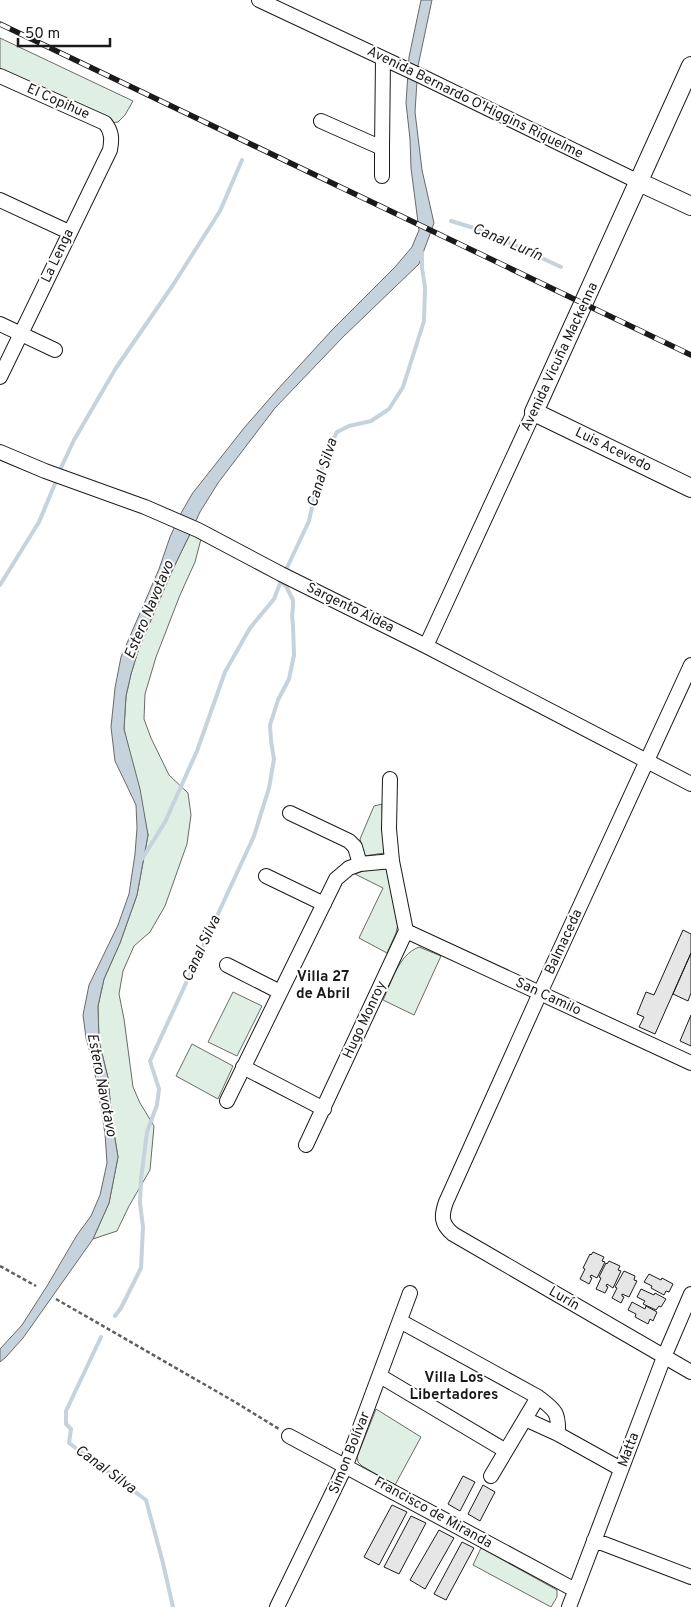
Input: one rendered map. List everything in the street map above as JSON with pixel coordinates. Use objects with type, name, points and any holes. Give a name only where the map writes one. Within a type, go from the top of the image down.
[{"type":"main road","name":"Avenida Vicuña Mackenna","points":[[534,412],[691,66]]},
{"type":"main road","name":"Avenida Bernardo O'Higgins Riquelme","points":[[639,182],[691,206]]},
{"type":"main road","name":"Luis Acevedo","points":[[534,412],[691,488]]},
{"type":"street","name":"Avenida Bernardo O'Higgins Riquelme","points":[[259,0],[639,182]]},
{"type":"street","points":[[382,176],[383,59]]},
{"type":"street","name":"El Copihue","points":[[0,76],[105,123],[112,134]]},
{"type":"street","points":[[322,121],[382,148]]},
{"type":"street","name":"La Lenga","points":[[0,377],[110,150],[112,134]]},
{"type":"street","points":[[0,200],[69,232]]},
{"type":"street","points":[[0,324],[55,350]]},
{"type":"street","name":"Avenida Vicuña Mackenna","points":[[426,646],[534,412]]},
{"type":"street","name":"Sargento Aldea","points":[[0,452],[50,473],[171,517],[426,646],[691,784]]},
{"type":"street","name":"Balmaceda","points":[[442,1221],[446,1202],[691,665]]},
{"type":"street","points":[[390,779],[389,820],[392,861],[406,931]]},
{"type":"street","points":[[290,813],[349,841],[355,847],[360,864]]},
{"type":"street","points":[[227,1101],[336,879],[349,868],[360,864],[392,861]]},
{"type":"street","points":[[266,876],[324,904]]},
{"type":"street","name":"San Camilo","points":[[406,931],[691,1063]]},
{"type":"street","name":"Hugo Monroy","points":[[306,1145],[406,931]]},
{"type":"street","points":[[228,965],[280,992]]},
{"type":"street","points":[[244,1068],[324,1109]]},
{"type":"street","name":"Lurín","points":[[442,1221],[452,1234],[691,1372]]},
{"type":"street","name":"Simon Bolívar","points":[[277,1607],[346,1465],[410,1293]]},
{"type":"street","name":"Matta","points":[[569,1607],[664,1357],[691,1294]]},
{"type":"street","points":[[400,1322],[538,1397],[550,1406],[559,1418],[558,1434]]},
{"type":"street","points":[[380,1376],[506,1451]]},
{"type":"street","points":[[490,1476],[538,1397]]},
{"type":"street","points":[[525,1419],[558,1434],[622,1469]]},
{"type":"street","name":"Francisco de Miranda","points":[[290,1436],[575,1590]]},
{"type":"street","points":[[594,1540],[691,1577]]},
{"type":"path","points":[[0,1266],[36,1286]]},
{"type":"path","points":[[56,1299],[235,1402],[290,1436]]},
{"type":"green space","points":[[0,38],[133,101],[125,115],[118,122],[109,123],[0,72]]},
{"type":"green space","points":[[191,532],[201,539],[195,562],[156,657],[145,694],[144,719],[169,775],[188,793],[191,815],[187,844],[165,906],[150,932],[134,946],[123,971],[119,994],[133,1087],[154,1126],[150,1170],[117,1231],[93,1239],[109,1203],[118,1157],[108,1078],[99,1041],[98,1006],[104,979],[120,943],[137,895],[148,835],[124,729],[126,696],[139,648]]},
{"type":"green space","points":[[382,804],[384,853],[364,856],[360,839],[374,806]]},
{"type":"green space","points":[[387,868],[398,924],[387,953],[359,938],[383,888],[355,874],[366,870]]},
{"type":"green space","points":[[419,947],[441,956],[414,1015],[383,1000],[401,963],[406,956]]},
{"type":"green space","points":[[233,992],[262,1006],[237,1056],[208,1042]]},
{"type":"green space","points":[[192,1044],[233,1066],[218,1099],[176,1076]]},
{"type":"green space","points":[[376,1409],[421,1437],[395,1485],[358,1462],[357,1457]]},
{"type":"green space","points":[[481,1548],[557,1590],[557,1597],[551,1607],[473,1565]]},
{"type":"water","name":"Estero Navotavo","points":[[421,0],[432,0],[418,66],[415,112],[422,170],[434,223],[419,264],[343,337],[275,408],[218,483],[200,512],[139,648],[126,696],[124,729],[140,789],[148,835],[137,895],[120,943],[104,979],[98,1006],[99,1041],[108,1078],[118,1157],[109,1203],[93,1239],[23,1338],[0,1362],[0,1349],[22,1325],[77,1235],[91,1216],[100,1195],[107,1163],[101,1108],[83,1015],[89,985],[118,925],[129,894],[135,854],[136,805],[115,761],[111,727],[115,688],[121,657],[159,569],[170,537],[192,494],[244,428],[278,389],[412,247],[419,230],[411,168],[406,103],[409,57]]},
{"type":"building","points":[[683,930],[691,934],[691,953],[655,1034],[639,1027],[644,1017],[637,1014],[646,992],[654,995]]},
{"type":"building","points":[[691,953],[691,993],[688,1001],[673,994]]},
{"type":"building","points":[[691,1015],[691,1046],[680,1041]]},
{"type":"building","points":[[593,1252],[604,1257],[602,1261],[605,1262],[597,1278],[591,1275],[590,1277],[592,1278],[589,1284],[580,1279],[585,1269],[583,1268]]},
{"type":"building","points":[[609,1261],[620,1266],[618,1270],[621,1271],[613,1288],[607,1284],[606,1286],[608,1287],[605,1293],[596,1289],[601,1278],[599,1277]]},
{"type":"building","points":[[624,1271],[635,1276],[634,1280],[637,1281],[629,1297],[622,1294],[624,1297],[621,1303],[612,1298],[617,1288],[615,1287]]},
{"type":"building","points":[[649,1274],[673,1284],[669,1292],[666,1291],[664,1295],[644,1282]]},
{"type":"building","points":[[641,1289],[666,1299],[661,1307],[659,1306],[656,1310],[643,1304],[645,1301],[637,1297]]},
{"type":"building","points":[[632,1302],[645,1309],[646,1306],[657,1312],[653,1321],[650,1319],[648,1324],[635,1317],[636,1314],[628,1310]]},
{"type":"building","points":[[463,1476],[475,1482],[460,1511],[448,1504]]},
{"type":"building","points":[[483,1485],[495,1492],[480,1521],[468,1514]]},
{"type":"building","points":[[392,1505],[407,1512],[379,1565],[364,1557]]},
{"type":"building","points":[[411,1516],[426,1523],[399,1574],[384,1567]]},
{"type":"building","points":[[439,1530],[454,1538],[425,1589],[410,1580]]},
{"type":"building","points":[[462,1542],[474,1548],[446,1600],[434,1594]]},
{"type":"waterway","points":[[59,472],[74,440],[116,368],[173,285],[220,211],[242,160]]},
{"type":"waterway","name":"Canal Lurín","points":[[451,221],[484,231],[561,267]]},
{"type":"waterway","name":"Canal Silva","points":[[285,572],[309,521],[327,451],[337,432],[349,426],[371,421],[389,409],[403,387],[424,321],[425,287],[422,252]]},
{"type":"waterway","points":[[0,585],[39,522],[57,479]]},
{"type":"waterway","name":"Canal Silva","points":[[142,859],[165,822],[197,751],[225,672],[250,628],[274,599],[281,581]]},
{"type":"waterway","name":"Canal Silva","points":[[115,1316],[141,1268],[143,1227],[140,1203],[141,1179],[147,1132],[157,1105],[159,1089],[150,1061],[254,836],[269,788],[274,759],[270,725],[278,700],[289,679],[294,655],[293,600],[286,586],[281,582]]},
{"type":"waterway","name":"Canal Silva","points":[[101,1337],[66,1411],[66,1424],[71,1429],[69,1443],[146,1500],[173,1607]]},
{"type":"railway","points":[[0,24],[691,355]]},
{"type":"district","name":"Villa 27 de Abril","points":[[323,986]]},
{"type":"district","name":"Villa Los Libertadores","points":[[454,1386]]}]
